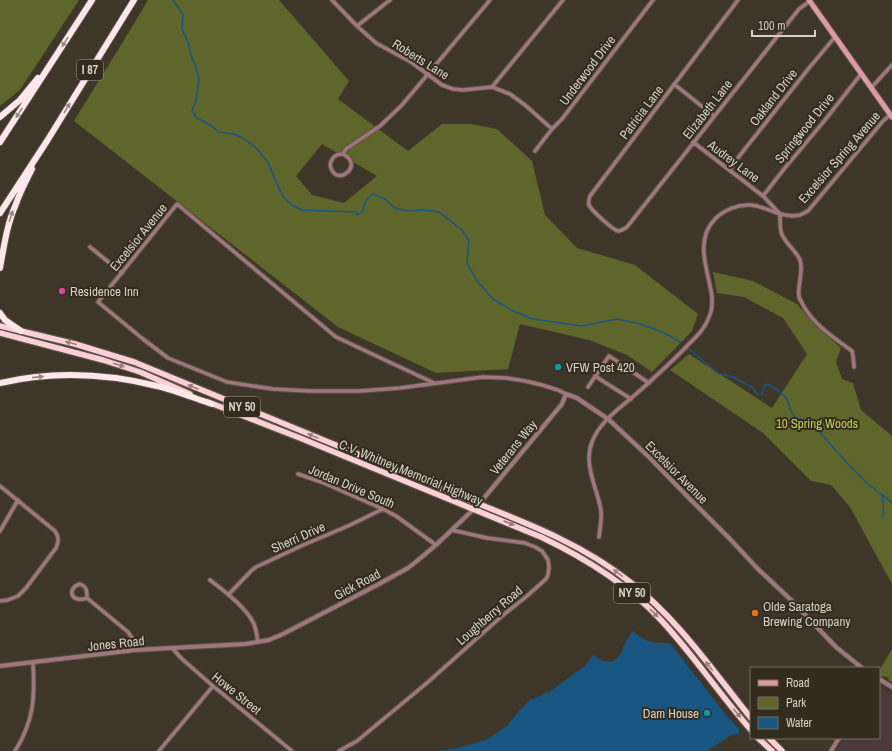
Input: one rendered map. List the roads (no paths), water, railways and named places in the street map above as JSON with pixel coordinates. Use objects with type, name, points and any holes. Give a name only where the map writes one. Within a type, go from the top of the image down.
[{"type":"highway","name":"I 87","points":[[0,142],[92,0]]},
{"type":"highway","name":"I 87","points":[[0,214],[134,0]]},
{"type":"highway","points":[[0,117],[20,100],[56,57]]},
{"type":"highway","points":[[0,268],[6,235],[15,204],[47,141]]},
{"type":"highway","points":[[0,313],[5,320],[21,331]]},
{"type":"highway","name":"C.V. Whitney Memorial Highway","points":[[0,326],[75,344],[134,362],[525,522],[567,542],[599,560],[628,581],[658,606],[676,625],[750,717]]},
{"type":"highway","name":"C.V. Whitney Memorial Highway","points":[[0,333],[96,358],[140,372],[212,404],[300,438],[534,534],[564,548],[593,564],[624,587],[651,610],[680,642],[750,729]]},
{"type":"highway","points":[[0,383],[32,377],[57,375],[96,376],[124,379],[159,386],[212,404]]},
{"type":"highway","points":[[759,739],[772,751]]},
{"type":"highway","points":[[770,739],[782,751]]},
{"type":"main road","points":[[810,0],[891,116]]},
{"type":"street","name":"Roberts Lane","points":[[332,0],[376,43],[411,62],[442,85],[453,89],[463,90],[492,88],[510,94],[525,104],[552,129]]},
{"type":"street","points":[[357,26],[390,0]]},
{"type":"street","points":[[343,154],[346,149],[380,126],[402,105],[490,0]]},
{"type":"street","points":[[492,88],[564,0]]},
{"type":"street","name":"Underwood Drive","points":[[535,151],[562,119],[653,0]]},
{"type":"street","name":"Patricia Lane","points":[[620,231],[615,230],[591,209],[589,201],[590,196],[738,0]]},
{"type":"street","name":"Elizabeth Lane","points":[[620,231],[626,227],[799,9],[810,0]]},
{"type":"street","name":"Oakland Drive","points":[[730,170],[737,159],[835,37]]},
{"type":"street","points":[[871,88],[892,64]]},
{"type":"street","name":"Springwood Drive","points":[[763,196],[861,74]]},
{"type":"street","points":[[674,84],[714,116]]},
{"type":"street","name":"Excelsior Spring Avenue","points":[[599,537],[601,512],[590,469],[589,452],[592,442],[603,424],[667,366],[698,335],[706,323],[710,315],[712,297],[704,262],[703,244],[706,232],[710,225],[724,212],[740,206],[751,205],[792,216],[808,211],[883,121],[891,116]]},
{"type":"street","name":"Audrey Lane","points":[[693,142],[763,196]]},
{"type":"street","points":[[337,154],[343,154],[350,160],[350,170],[346,174],[338,175],[333,172],[330,165],[331,161],[337,154]]},
{"type":"street","points":[[763,196],[780,214],[781,233],[800,260],[800,298],[809,314],[819,326],[852,351],[854,366]]},
{"type":"street","name":"Excelsior Avenue","points":[[434,383],[336,337],[177,204],[98,302],[168,358],[227,382],[273,389],[360,391],[400,388],[483,377],[506,378],[542,385],[577,398],[608,419],[649,457],[836,647],[861,667]]},
{"type":"street","points":[[90,247],[122,272]]},
{"type":"street","points":[[588,387],[609,356],[649,383]]},
{"type":"street","points":[[595,376],[630,399]]},
{"type":"street","name":"Veterans Way","points":[[472,509],[479,504],[562,404],[566,394]]},
{"type":"street","name":"Jordan Drive South","points":[[298,474],[324,483],[383,509],[396,516],[436,545]]},
{"type":"street","points":[[0,486],[55,531],[59,538],[52,555],[26,588],[18,596],[8,600],[0,600]]},
{"type":"street","points":[[0,531],[18,500]]},
{"type":"street","name":"Sherri Drive","points":[[229,594],[256,567],[383,509]]},
{"type":"street","name":"Gick Road","points":[[234,645],[269,640],[379,584],[412,564],[436,545],[472,509]]},
{"type":"street","name":"Loughberry Road","points":[[339,751],[370,731],[527,596],[548,575],[548,560],[542,551],[535,547],[525,543],[487,538],[452,530]]},
{"type":"street","points":[[210,580],[229,594],[244,610],[254,623],[258,642]]},
{"type":"street","points":[[80,584],[84,585],[87,592],[87,598],[79,600],[74,598],[72,591],[75,586],[80,584]]},
{"type":"street","points":[[87,598],[128,632],[134,640],[135,650]]},
{"type":"street","name":"Jones Road","points":[[0,666],[135,650],[234,645]]},
{"type":"street","name":"Howe Street","points":[[172,648],[182,659],[213,686],[292,751]]},
{"type":"street","points":[[15,751],[31,715],[34,696],[33,663]]},
{"type":"street","points":[[880,680],[892,687]]},
{"type":"street","points":[[159,751],[213,686]]},
{"type":"street","points":[[831,751],[838,739]]},
{"type":"water","points":[[633,631],[650,642],[670,643],[727,716],[739,729],[739,734],[731,735],[707,751],[440,751],[486,740],[508,725],[530,700],[549,692],[585,666],[593,655],[602,661],[612,662],[620,655],[626,641]]},
{"type":"waterway","points":[[173,0],[183,14],[182,29],[188,42],[199,79],[196,100],[192,111],[197,118],[219,132],[233,134],[243,138],[255,147],[267,161],[283,197],[292,205],[302,210],[356,212],[358,215],[363,211],[366,200],[373,194],[385,199],[395,208],[408,211],[423,210],[439,212],[462,230],[469,241],[467,263],[477,281],[493,299],[513,311],[533,319],[582,326],[617,319],[637,323],[654,329],[680,342]]},
{"type":"waterway","points":[[689,349],[719,374],[733,377],[753,388],[757,394],[762,394],[765,385],[768,384],[778,390],[787,399],[795,418],[810,421],[846,462],[869,485],[892,503]]},
{"type":"waterway","points":[[882,494],[884,509],[882,518]]},
{"type":"place","name":"Residence Inn","points":[[62,291]]},
{"type":"place","name":"VFW Post 420","points":[[558,367]]},
{"type":"place","name":"Olde Saratoga Brewing Company","points":[[755,613]]},
{"type":"place","name":"Dam House","points":[[707,713]]},
{"type":"park label","name":"10 Spring Woods","points":[[817,423]]}]
